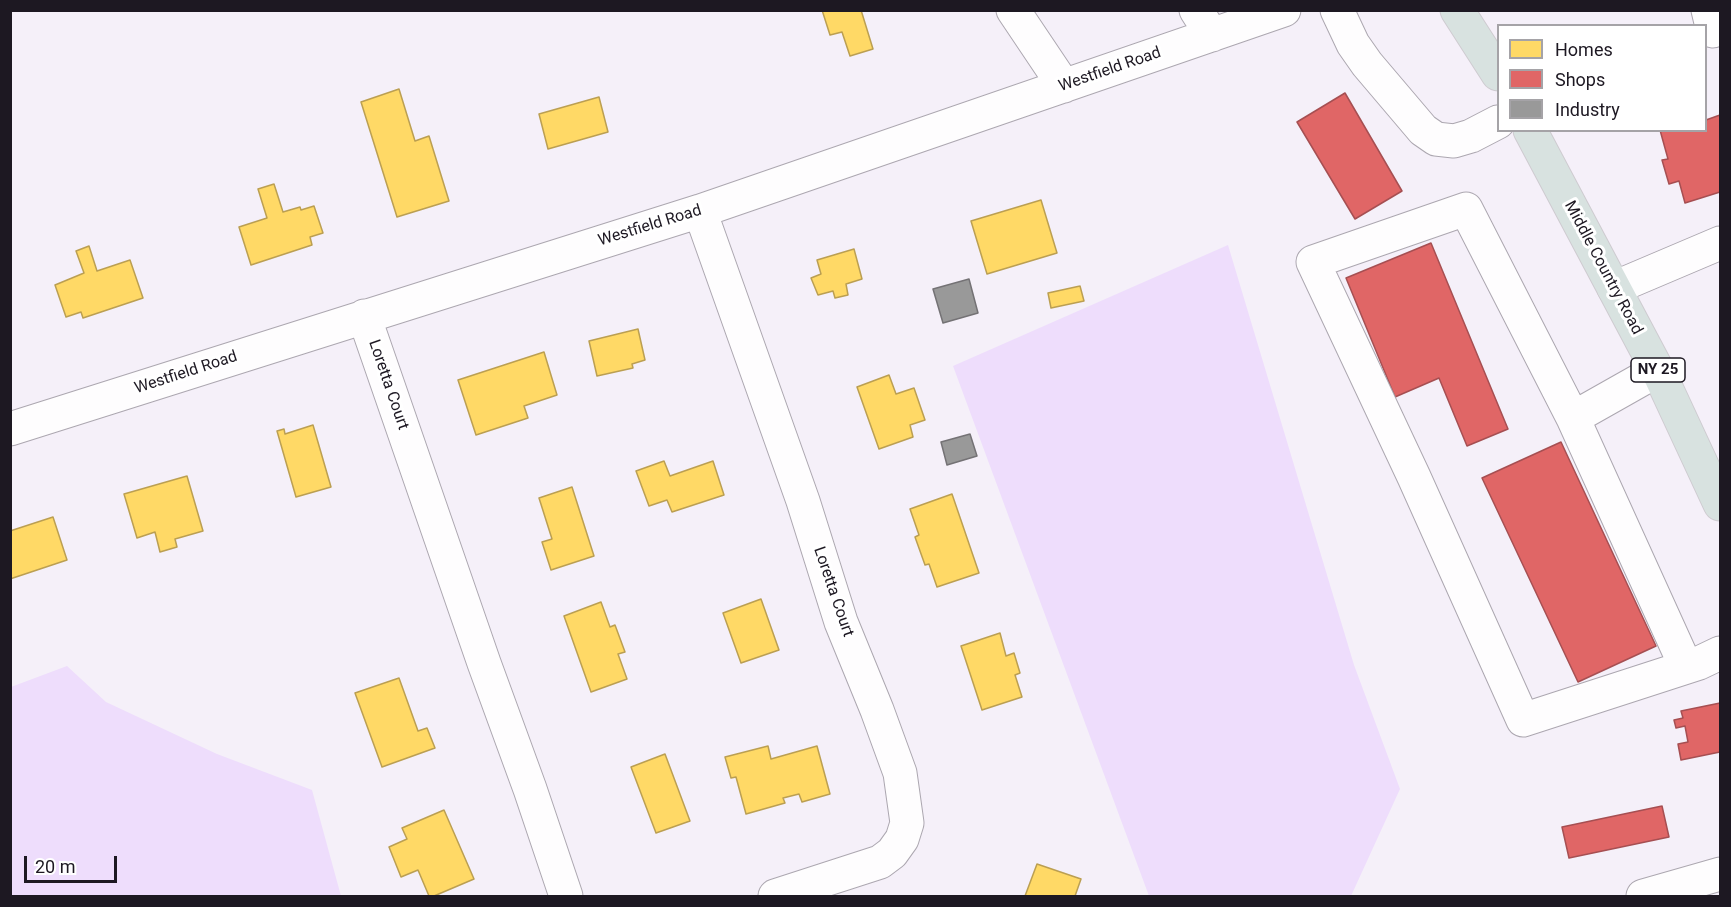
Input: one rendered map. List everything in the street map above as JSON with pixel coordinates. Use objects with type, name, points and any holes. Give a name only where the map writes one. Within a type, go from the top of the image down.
[{"type":"main road","points":[[1457,10],[1497,72]]},
{"type":"main road","name":"Middle Country Road","points":[[1531,132],[1658,370],[1720,504]]},
{"type":"street","points":[[1013,10],[1064,86]]},
{"type":"street","name":"Westfield Road","points":[[10,429],[700,211],[1064,86],[1204,23],[1284,10]]},
{"type":"street","points":[[1337,10],[1353,44],[1367,64],[1423,130],[1436,139],[1454,141],[1471,136],[1497,123]]},
{"type":"street","points":[[1686,667],[1573,418],[1466,209],[1313,262],[1414,477],[1523,720],[1686,667],[1720,653]]},
{"type":"street","name":"Loretta Court","points":[[700,211],[803,501],[842,622],[878,710],[900,773],[907,823],[902,839],[892,853],[880,862],[775,897]]},
{"type":"street","points":[[1614,288],[1720,243]]},
{"type":"street","name":"Loretta Court","points":[[364,316],[566,897]]},
{"type":"street","points":[[1573,418],[1658,370]]},
{"type":"street","points":[[1643,897],[1720,874]]},
{"type":"shaded area","points":[[1228,245],[1354,665],[1400,789],[1351,896],[1149,896],[953,366]]},
{"type":"shaded area","points":[[67,666],[106,702],[217,754],[312,790],[341,896],[11,896],[11,687]]},
{"type":"building: Homes","points":[[822,10],[861,10],[873,49],[850,56],[842,32],[830,35]]},
{"type":"building: Homes","points":[[399,89],[415,141],[429,136],[449,201],[397,217],[361,102]]},
{"type":"building: Homes","points":[[599,97],[608,132],[548,149],[539,114]]},
{"type":"building: Homes","points":[[274,184],[283,212],[314,206],[323,233],[310,237],[312,245],[251,265],[239,227],[267,218],[258,189]]},
{"type":"building: Homes","points":[[1041,200],[1057,253],[987,274],[971,221]]},
{"type":"building: Homes","points":[[89,246],[97,271],[130,260],[143,298],[83,318],[81,312],[66,317],[55,285],[84,273],[76,251]]},
{"type":"building: Homes","points":[[854,249],[862,279],[846,284],[848,295],[835,298],[833,291],[818,295],[811,278],[821,274],[817,260]]},
{"type":"building: Homes","points":[[1080,286],[1084,301],[1051,308],[1048,293]]},
{"type":"building: Homes","points":[[638,329],[645,360],[632,364],[633,368],[597,376],[589,341]]},
{"type":"building: Homes","points":[[544,352],[557,395],[524,406],[528,418],[476,435],[458,380]]},
{"type":"building: Homes","points":[[889,375],[896,394],[914,388],[925,420],[910,425],[913,437],[879,449],[857,387]]},
{"type":"building: Homes","points":[[313,425],[331,487],[296,497],[277,431],[284,429],[285,434]]},
{"type":"building: Homes","points":[[664,461],[670,476],[713,461],[724,495],[672,512],[667,500],[649,506],[636,471]]},
{"type":"building: Homes","points":[[187,476],[203,531],[175,539],[177,547],[160,552],[155,532],[137,538],[124,494]]},
{"type":"building: Homes","points":[[572,487],[594,556],[551,570],[542,542],[552,539],[539,498]]},
{"type":"building: Homes","points":[[952,494],[979,573],[937,587],[929,564],[925,565],[915,537],[919,535],[910,509]]},
{"type":"building: Homes","points":[[53,517],[67,560],[10,579],[10,531]]},
{"type":"building: Homes","points":[[761,599],[779,650],[741,663],[723,613]]},
{"type":"building: Homes","points":[[601,602],[610,627],[615,625],[625,652],[618,654],[627,679],[591,692],[564,616]]},
{"type":"building: Homes","points":[[1000,633],[1006,656],[1014,653],[1020,673],[1015,675],[1022,697],[982,710],[961,646]]},
{"type":"building: Homes","points":[[399,678],[418,731],[427,728],[435,748],[382,767],[355,693]]},
{"type":"building: Homes","points":[[768,746],[771,759],[817,746],[830,794],[802,802],[799,794],[783,798],[785,803],[746,814],[736,777],[731,778],[725,757]]},
{"type":"building: Homes","points":[[665,754],[690,821],[656,833],[631,767]]},
{"type":"building: Homes","points":[[444,810],[474,879],[429,896],[418,870],[401,877],[389,847],[407,839],[402,828]]},
{"type":"building: Homes","points":[[1037,864],[1081,879],[1075,896],[1025,896]]},
{"type":"building: Shops","points":[[1345,93],[1402,191],[1355,219],[1297,122]]},
{"type":"building: Shops","points":[[1720,115],[1720,192],[1685,203],[1679,181],[1669,184],[1662,160],[1668,159],[1661,132],[1707,132],[1707,120]]},
{"type":"building: Shops","points":[[1431,243],[1508,429],[1467,446],[1439,378],[1395,397],[1346,278]]},
{"type":"building: Shops","points":[[1561,442],[1656,646],[1578,682],[1482,478]]},
{"type":"building: Shops","points":[[1720,703],[1720,752],[1681,760],[1678,744],[1688,742],[1685,726],[1676,728],[1674,720],[1683,718],[1681,711]]},
{"type":"building: Shops","points":[[1662,806],[1669,837],[1569,858],[1562,827]]},
{"type":"building: Industry","points":[[969,279],[978,313],[943,323],[933,289]]},
{"type":"building: Industry","points":[[970,434],[977,456],[947,465],[941,442]]}]
